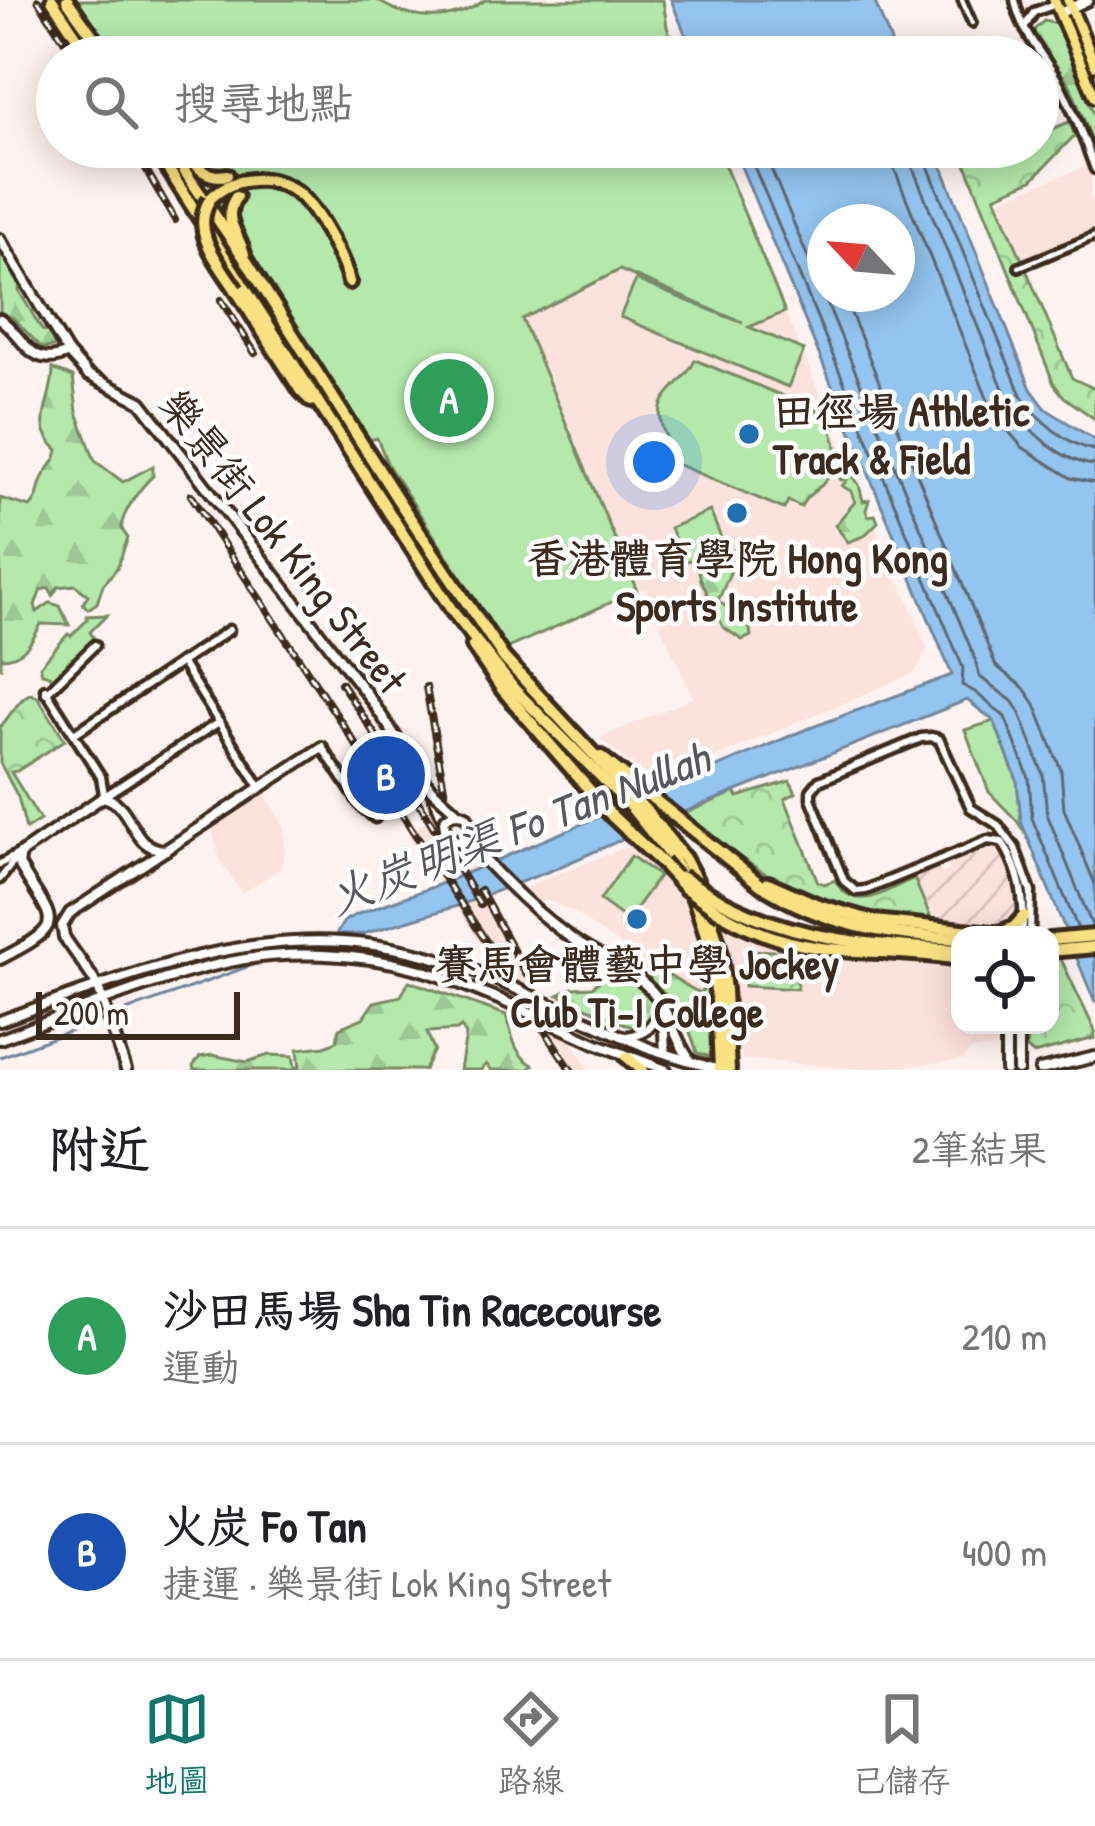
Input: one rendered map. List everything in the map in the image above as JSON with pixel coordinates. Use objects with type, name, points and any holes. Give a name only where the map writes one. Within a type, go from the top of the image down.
[{"type":"highway","points":[[52,0],[76,36]]},
{"type":"highway","points":[[67,0],[93,36]]},
{"type":"highway","points":[[168,168],[498,685],[608,811],[662,863],[758,933],[829,951],[951,958]]},
{"type":"highway","points":[[182,168],[504,658],[589,748],[654,827],[703,922],[713,966],[719,1069]]},
{"type":"highway","points":[[199,168],[206,175],[226,175]]},
{"type":"highway","points":[[322,412],[301,391],[209,248],[202,232],[204,211],[214,195],[239,182],[275,182],[300,194],[319,217],[349,283]]},
{"type":"highway","points":[[236,197],[229,218],[247,262]]},
{"type":"highway","points":[[454,612],[515,690],[630,800]]},
{"type":"highway","points":[[589,748],[788,902],[841,923],[889,934],[951,938]]},
{"type":"highway","points":[[749,874],[818,905],[874,921],[951,929]]},
{"type":"highway","points":[[723,908],[825,938],[951,949]]},
{"type":"highway","points":[[1015,926],[1024,916]]},
{"type":"highway","points":[[1059,939],[1095,936]]},
{"type":"highway","points":[[1059,950],[1095,947]]},
{"type":"highway","points":[[627,1057],[642,1070]]},
{"type":"main road","points":[[1062,4],[1095,64]]},
{"type":"main road","points":[[1062,4],[1095,97]]},
{"type":"street","points":[[962,0],[972,23]]},
{"type":"street","points":[[1028,36],[1016,14],[1016,2],[1034,12],[1088,0]]},
{"type":"street","points":[[1024,30],[1034,12]]},
{"type":"street","points":[[1059,82],[1095,169]]},
{"type":"street","points":[[1019,268],[1095,236]]},
{"type":"street","name":"樂景街 Lok King Street","points":[[0,239],[68,353],[88,375],[134,397],[157,420],[370,698],[431,789],[444,821]]},
{"type":"street","points":[[0,319],[35,356],[49,360],[68,353]]},
{"type":"street","points":[[74,734],[229,630]]},
{"type":"street","points":[[95,645],[46,691],[104,782],[103,797]]},
{"type":"street","points":[[181,662],[260,787]]},
{"type":"street","points":[[0,864],[219,722]]},
{"type":"street","points":[[1025,926],[1015,865],[1005,845],[995,839],[866,890],[851,890],[811,798],[813,787],[921,738],[939,740],[970,808],[998,825],[1015,848],[1030,892],[1027,926]]},
{"type":"street","points":[[64,937],[64,921],[70,913],[322,747],[361,806],[375,818]]},
{"type":"street","name":"樂景街 Lok King Street","points":[[431,789],[457,812]]},
{"type":"street","points":[[103,797],[119,804],[144,844],[140,867]]},
{"type":"street","points":[[480,854],[469,818],[457,812],[449,815],[444,821],[446,835],[480,854],[549,922],[639,980],[660,1002],[691,1062]]},
{"type":"street","points":[[458,841],[471,830]]},
{"type":"street","points":[[144,844],[166,850]]},
{"type":"street","points":[[21,854],[22,869],[50,918],[41,935]]},
{"type":"street","points":[[0,880],[21,854]]},
{"type":"street","points":[[0,880],[22,869]]},
{"type":"street","points":[[46,905],[59,914],[70,913]]},
{"type":"street","points":[[0,958],[41,935],[57,932],[64,937],[97,984],[126,1070]]},
{"type":"street","points":[[0,1021],[97,984],[221,949],[298,940],[347,942],[455,963],[625,1037],[719,1069]]},
{"type":"street","points":[[0,1039],[228,962],[309,956],[396,964],[440,976],[666,1070],[660,1002]]},
{"type":"street","points":[[625,1037],[642,1033],[652,1024],[660,1002]]},
{"type":"street","points":[[1006,1034],[1006,1070]]},
{"type":"street","points":[[1018,1034],[1018,1070]]},
{"type":"street","points":[[1040,1070],[1095,1057]]},
{"type":"shaded area","points":[[1088,166],[1095,235],[1025,262],[998,200]]},
{"type":"shaded area","name":"香港體育學院 Hong Kong Sports Institute","points":[[620,270],[750,326],[785,312],[928,649],[915,673],[660,780],[648,777],[599,738],[693,698],[644,589],[637,591],[522,320]]},
{"type":"shaded area","points":[[265,793],[284,826],[285,854],[281,868],[242,893],[219,859],[212,828]]},
{"type":"shaded area","points":[[434,815],[472,864],[520,958],[590,1070],[565,1070],[407,834]]},
{"type":"shaded area","name":"賽馬會體藝中學 Jockey Club Ti-I College","points":[[629,846],[684,896],[707,977],[708,999],[654,970],[574,912],[548,901],[529,909],[518,890]]},
{"type":"shaded area","points":[[994,846],[1000,849],[1018,915],[1002,926],[932,921],[914,878],[939,868],[942,873],[950,870],[947,864]]},
{"type":"shaded area","points":[[723,924],[809,951],[948,960],[951,1034],[998,1034],[994,1047],[972,1050],[965,1060],[868,1070],[742,1059]]},
{"type":"green space","points":[[78,0],[377,0],[403,13],[431,17],[459,13],[485,0],[663,0],[671,36],[103,36]]},
{"type":"green space","points":[[1044,21],[1057,24],[1095,117],[1095,148],[1059,69],[1059,36],[1035,36],[1035,29]]},
{"type":"green space","points":[[1069,122],[1075,135],[1059,152],[1059,126]]},
{"type":"green space","points":[[190,168],[726,168],[785,312],[749,327],[804,350],[788,387],[620,317],[636,280],[743,323],[620,270],[522,319],[637,591],[507,648],[388,465],[377,438],[370,440],[237,227],[230,229]]},
{"type":"green space","points":[[967,168],[1043,168],[1032,180],[995,196],[1072,378],[1095,389],[1095,419],[1054,384]]},
{"type":"green space","points":[[8,254],[20,273],[19,291],[42,330],[50,332],[55,347],[42,348],[13,318],[0,313],[0,259]]},
{"type":"green space","name":"田徑場 Athletic Track & Field","points":[[695,360],[815,409],[828,425],[836,461],[827,479],[801,507],[788,501],[784,509],[674,463],[677,455],[661,448],[666,437],[660,411],[663,401]]},
{"type":"green space","points":[[53,369],[73,377],[77,412],[95,461],[123,482],[153,466],[153,476],[124,516],[122,529],[128,538],[97,603],[88,609],[83,604],[88,595],[75,585],[58,587],[53,595],[49,588],[41,590],[37,612],[50,603],[60,606],[69,625],[41,624],[21,652],[1,658],[1,669],[0,498],[30,507],[57,455],[44,422]]},
{"type":"green space","points":[[862,457],[863,473],[851,473],[863,501],[869,500],[868,516],[875,515],[878,522],[864,536],[848,542],[835,525],[855,502],[851,491],[842,486],[849,477],[841,480],[835,472]]},
{"type":"green space","points":[[710,511],[724,545],[685,562],[670,528]]},
{"type":"green space","points":[[708,551],[718,557],[739,551],[718,601],[749,622],[751,636],[742,640],[723,627],[696,558]]},
{"type":"green space","points":[[107,615],[90,632],[98,645],[54,680],[42,673],[40,666],[87,616]]},
{"type":"green space","points":[[30,694],[37,696],[65,740],[11,772],[40,820],[26,829],[18,797],[0,763],[0,727]]},
{"type":"green space","points":[[994,721],[1017,780],[1027,836],[989,792],[965,730]]},
{"type":"green space","points":[[790,781],[796,793],[785,799],[818,882],[835,880],[843,891],[861,898],[914,878],[932,921],[866,915],[816,899],[747,862],[685,813],[735,792],[738,797]]},
{"type":"green space","points":[[631,856],[659,876],[627,920],[600,900]]},
{"type":"green space","points":[[746,950],[799,952],[797,989],[744,986]]},
{"type":"green space","points":[[1059,955],[1095,1038],[1033,1054],[1026,1048],[1028,1034],[1059,1034]]},
{"type":"green space","points":[[642,965],[667,973],[700,993],[712,979],[716,1059],[697,1053],[679,1013],[649,983],[651,973]]},
{"type":"green space","points":[[611,972],[629,978],[655,999],[651,1018],[642,1027],[637,1029],[558,995],[592,987]]},
{"type":"green space","points":[[409,981],[506,1015],[518,1050],[533,1065],[529,1070],[491,1070],[486,1064],[481,1070],[460,1070],[466,1035],[461,1027],[427,1032],[434,1050],[424,1070],[194,1070],[200,1057],[212,1055],[247,1062],[269,1055],[293,1056],[295,1067],[300,1067],[298,1049],[337,1041],[339,1028],[363,1018],[374,1002],[401,996]]},
{"type":"water","points":[[671,0],[874,0],[889,36],[686,36]]},
{"type":"water","points":[[742,168],[942,168],[1031,389],[1046,409],[1095,440],[1095,1003],[1021,821],[1017,780],[994,721],[967,700],[457,906],[363,934],[336,935],[344,921],[358,914],[438,885],[802,731],[952,675]]},
{"type":"waterway","name":"火炭明渠 Fo Tan Nullah","points":[[292,951],[311,944]]},
{"type":"waterway","name":"火炭明渠 Fo Tan Nullah","points":[[0,1057],[266,960]]},
{"type":"railway","points":[[38,0],[61,36]]},
{"type":"railway","points":[[145,168],[175,220]]},
{"type":"railway","points":[[221,300],[255,353]]},
{"type":"railway","points":[[191,495],[571,1070]]},
{"type":"railway","points":[[341,683],[480,905]]},
{"type":"railway","points":[[426,687],[445,794]]},
{"type":"railway","points":[[480,890],[526,974]]},
{"type":"place","name":"沙田馬場 Sha Tin Racecourse","points":[[449,398]]},
{"type":"place","name":"田徑場 Athletic Track & Field","points":[[749,434]]},
{"type":"place","name":"香港體育學院 Hong Kong Sports Institute","points":[[737,513]]},
{"type":"place","name":"火炭 Fo Tan","points":[[386,775]]},
{"type":"place","name":"賽馬會體藝中學 Jockey Club Ti-I College","points":[[637,919]]}]
